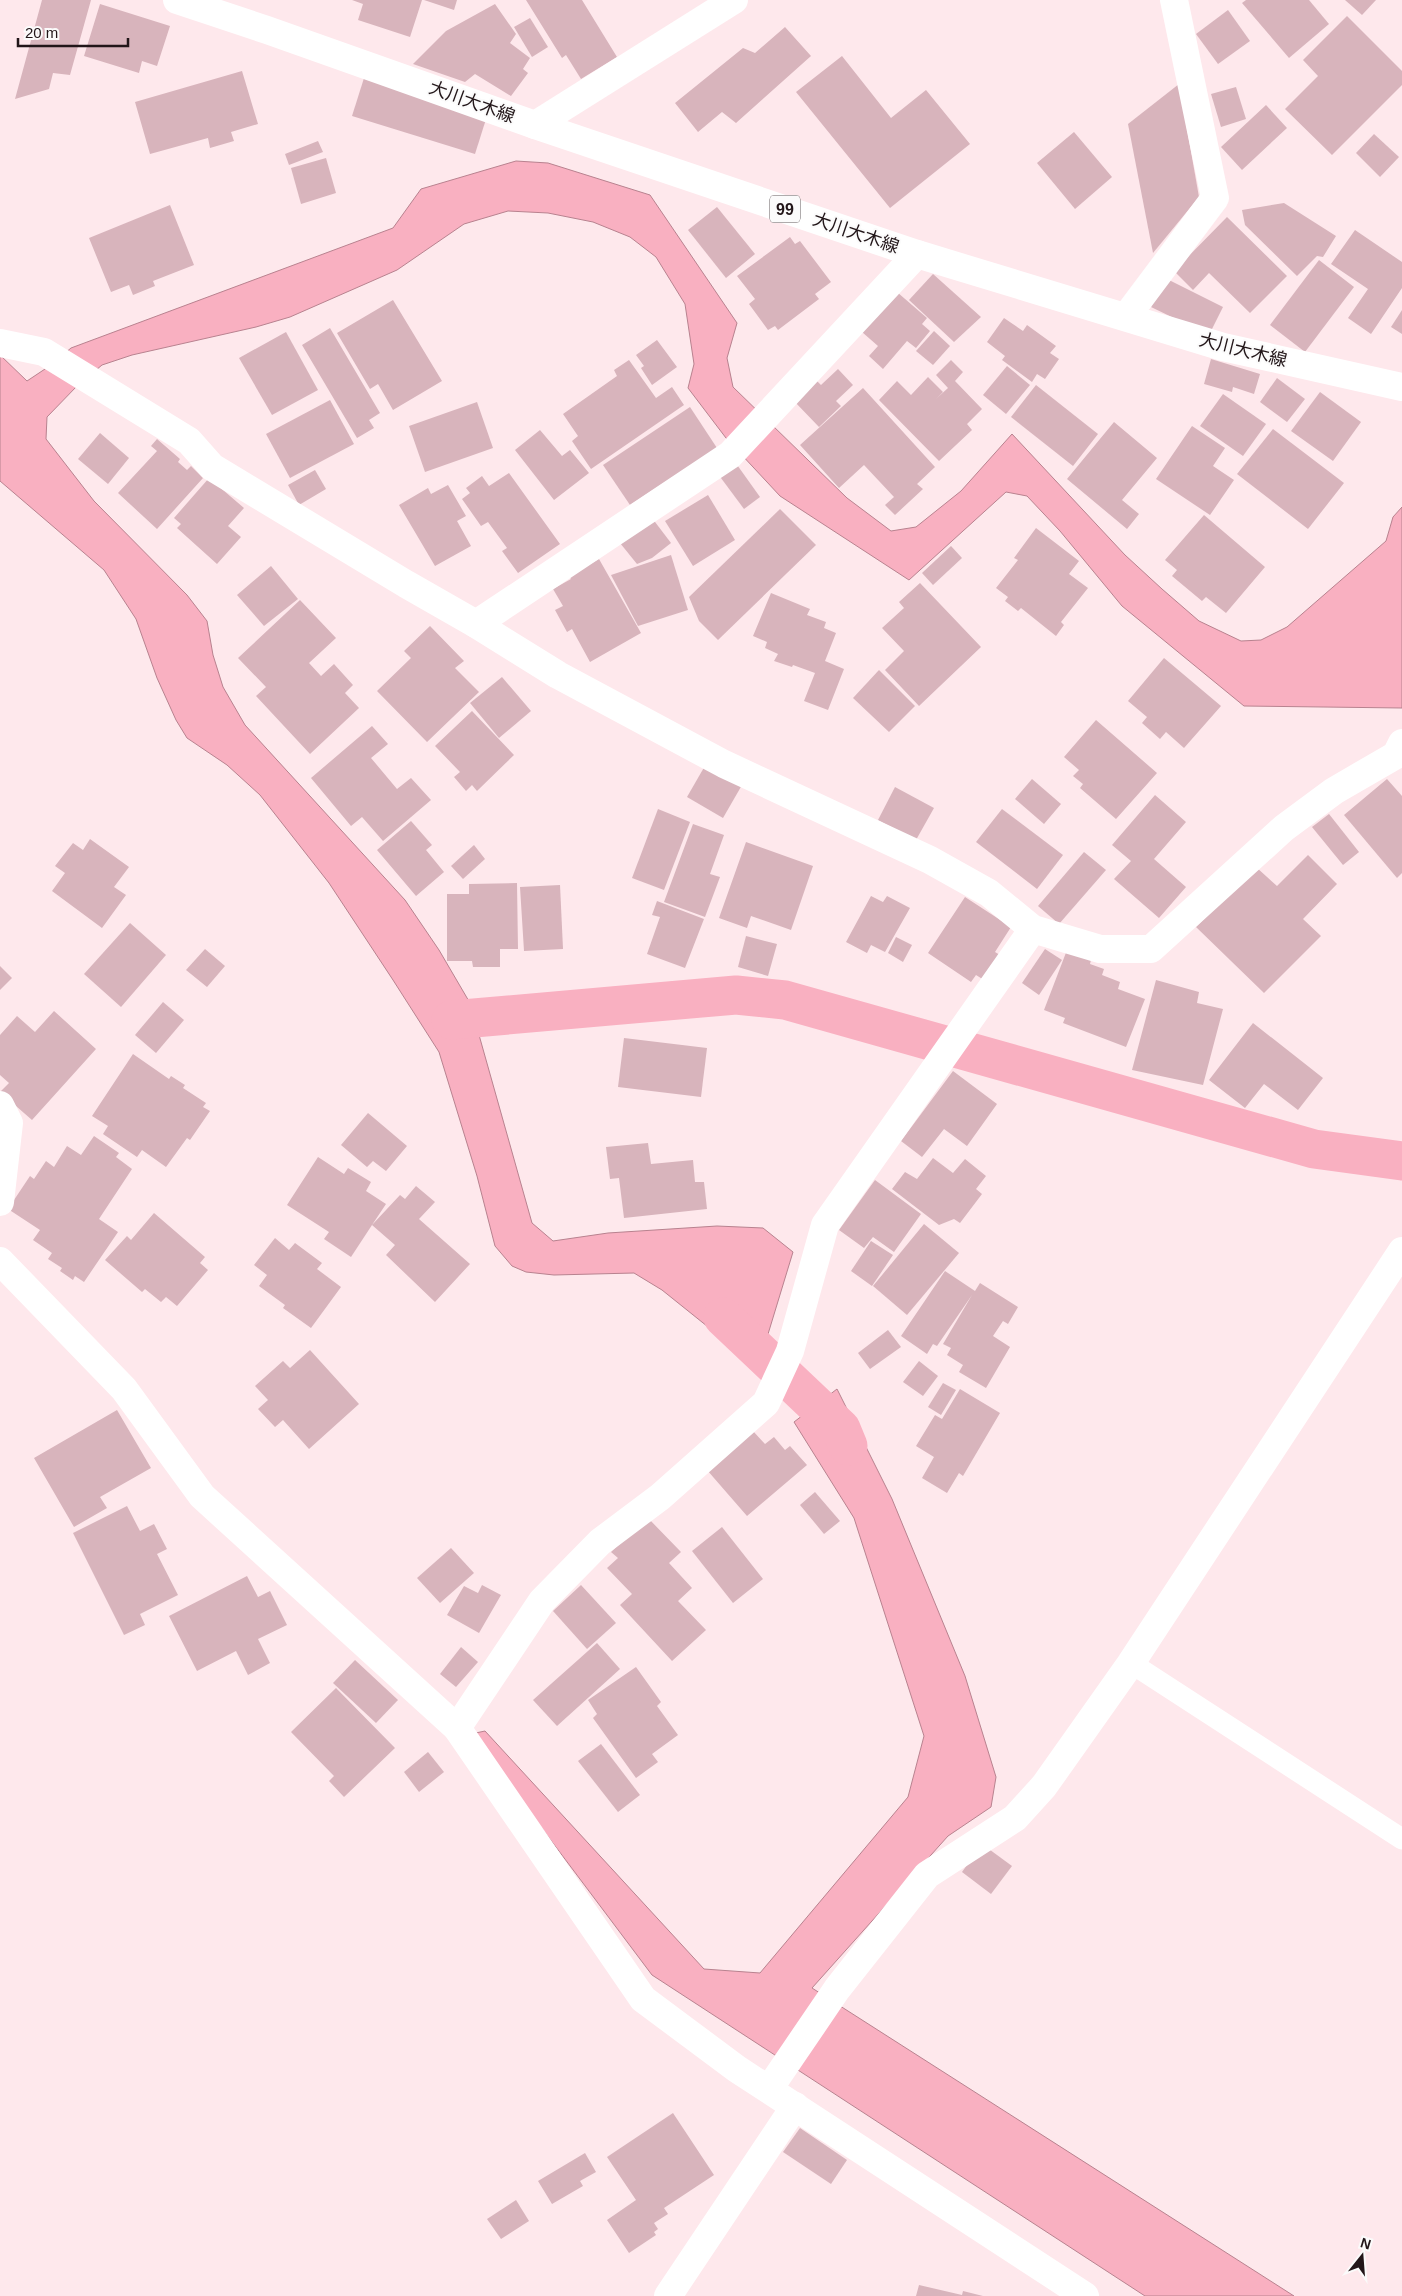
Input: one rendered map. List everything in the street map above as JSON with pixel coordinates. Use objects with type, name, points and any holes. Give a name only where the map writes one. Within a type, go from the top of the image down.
[{"type":"street","name":"大川大木線","points":[[176,0],[268,30],[535,125],[917,254],[1224,347],[1402,386]]},
{"type":"street","points":[[535,125],[734,0]]},
{"type":"street","points":[[1126,317],[1215,198],[1174,0]]},
{"type":"street","points":[[476,624],[730,455],[917,254]]},
{"type":"street","points":[[0,343],[44,352],[189,441],[212,467],[558,675],[708,755],[938,864],[989,893],[1033,929],[1100,949],[1152,949],[1284,828],[1334,790],[1396,755],[1402,743]]},
{"type":"street","points":[[457,1728],[542,1602],[600,1542],[660,1498],[766,1403],[790,1351],[825,1225],[1033,929]]},
{"type":"street","points":[[0,1105],[9,1123],[0,1202]]},
{"type":"street","points":[[769,2089],[837,1988],[926,1875],[1015,1818],[1044,1786],[1130,1663],[1402,1251]]},
{"type":"street","points":[[0,1261],[124,1389],[202,1496],[457,1728],[643,1999],[737,2069],[1085,2296]]},
{"type":"street","points":[[668,2296],[795,2106]]},
{"type":"lane","points":[[1130,1663],[1402,1840]]},
{"type":"shaded area","points":[[516,161],[548,163],[650,195],[737,323],[727,358],[733,387],[847,498],[891,531],[916,527],[961,491],[1012,434],[1125,555],[1162,589],[1199,621],[1241,641],[1261,640],[1287,627],[1386,541],[1393,517],[1402,507],[1402,708],[1244,706],[1122,606],[1060,531],[1027,496],[1006,492],[909,580],[780,496],[726,438],[688,388],[694,364],[685,304],[656,257],[630,237],[593,222],[548,213],[508,211],[464,224],[397,270],[290,317],[256,327],[132,355],[102,365],[77,386],[47,417],[46,439],[94,501],[187,595],[207,621],[213,655],[223,687],[245,725],[405,900],[439,950],[470,1003],[532,1223],[553,1241],[608,1233],[717,1226],[763,1228],[793,1252],[758,1367],[662,1290],[634,1273],[554,1275],[526,1272],[512,1266],[495,1246],[477,1176],[439,1052],[393,980],[329,883],[260,795],[227,765],[187,738],[176,720],[157,678],[136,619],[104,570],[0,481],[0,355],[27,381],[51,365],[71,348],[393,228],[421,189]]},
{"type":"shaded area","points":[[837,1389],[892,1499],[965,1676],[996,1777],[991,1807],[948,1836],[812,1988],[1294,2296],[1145,2296],[652,1975],[471,1734],[485,1731],[704,1969],[760,1973],[908,1797],[924,1736],[854,1518],[794,1422]]},
{"type":"building","points":[[42,0],[91,0],[70,75],[53,73],[49,89],[15,99]]},
{"type":"building","points":[[352,0],[422,0],[410,37],[358,20],[363,4]]},
{"type":"building","points":[[424,0],[457,0],[454,10]]},
{"type":"building","points":[[526,0],[582,0],[617,57],[581,79],[566,55],[562,58]]},
{"type":"building","points":[[1246,0],[1309,0],[1329,24],[1289,58],[1242,3]]},
{"type":"building","points":[[1345,0],[1376,0],[1362,15]]},
{"type":"building","points":[[100,4],[170,26],[157,66],[142,61],[139,73],[84,56]]},
{"type":"building","points":[[495,4],[516,34],[510,43],[530,58],[523,69],[528,73],[511,96],[475,74],[465,82],[413,64],[446,31]]},
{"type":"building","points":[[1228,10],[1250,41],[1218,64],[1196,34]]},
{"type":"building","points":[[1347,16],[1402,71],[1402,85],[1332,155],[1285,109],[1318,76],[1303,60]]},
{"type":"building","points":[[530,18],[548,47],[532,57],[514,27]]},
{"type":"building","points":[[785,27],[811,56],[736,123],[722,112],[698,132],[675,103],[743,48],[755,53]]},
{"type":"building","points":[[842,56],[891,118],[926,90],[970,144],[890,208],[796,92]]},
{"type":"building","points":[[242,71],[258,124],[231,132],[234,141],[210,148],[208,138],[150,154],[135,102]]},
{"type":"building","points":[[364,78],[487,116],[475,154],[352,116]]},
{"type":"building","points":[[1179,84],[1199,197],[1153,253],[1128,124]]},
{"type":"building","points":[[1236,87],[1246,119],[1221,127],[1211,94]]},
{"type":"building","points":[[1266,105],[1287,128],[1242,170],[1221,147]]},
{"type":"building","points":[[1074,132],[1112,177],[1075,209],[1037,163]]},
{"type":"building","points":[[1374,134],[1399,157],[1380,177],[1356,153]]},
{"type":"building","points":[[318,141],[323,152],[289,165],[285,154]]},
{"type":"building","points":[[326,158],[336,193],[301,204],[291,168]]},
{"type":"building","points":[[1284,203],[1336,236],[1323,257],[1317,256],[1297,276],[1245,225],[1242,210]]},
{"type":"building","points":[[170,205],[194,265],[153,281],[155,286],[133,295],[129,285],[111,292],[89,238]]},
{"type":"building","points":[[717,207],[755,254],[726,278],[688,230]]},
{"type":"building","points":[[1227,217],[1287,276],[1250,313],[1209,273],[1193,290],[1174,271]]},
{"type":"building","points":[[1355,230],[1402,262],[1402,288],[1371,334],[1348,318],[1368,289],[1331,264]]},
{"type":"building","points":[[790,237],[795,244],[800,241],[831,282],[815,294],[819,299],[778,330],[775,326],[768,330],[749,304],[755,299],[737,276]]},
{"type":"building","points":[[1319,260],[1354,287],[1305,352],[1270,325]]},
{"type":"building","points":[[933,274],[981,317],[954,342],[909,300]]},
{"type":"building","points":[[1165,278],[1223,307],[1209,335],[1151,307]]},
{"type":"building","points":[[897,292],[927,318],[922,324],[930,331],[916,348],[907,341],[883,369],[869,356],[878,346],[862,332]]},
{"type":"building","points":[[393,300],[442,381],[393,410],[378,384],[370,389],[337,333]]},
{"type":"building","points":[[1402,310],[1402,334],[1391,327]]},
{"type":"building","points":[[1004,318],[1023,331],[1027,325],[1056,346],[1050,353],[1059,359],[1045,379],[1037,374],[1032,382],[1002,360],[1005,356],[987,342]]},
{"type":"building","points":[[330,328],[380,413],[369,420],[374,428],[357,438],[302,345]]},
{"type":"building","points":[[934,331],[950,346],[933,365],[916,351]]},
{"type":"building","points":[[286,332],[318,390],[272,415],[239,358]]},
{"type":"building","points":[[657,340],[677,367],[652,385],[641,368],[644,366],[636,355]]},
{"type":"building","points":[[1211,359],[1260,374],[1254,394],[1233,387],[1232,392],[1204,384]]},
{"type":"building","points":[[629,360],[656,398],[672,387],[684,405],[591,469],[572,441],[578,436],[563,414],[617,376],[614,370]]},
{"type":"building","points":[[951,360],[963,372],[955,381],[982,409],[967,424],[972,430],[939,461],[879,400],[897,381],[911,395],[928,377],[943,392],[936,399],[948,388],[936,375]]},
{"type":"building","points":[[1007,366],[1030,385],[1006,414],[983,395]]},
{"type":"building","points":[[838,369],[853,385],[836,401],[841,406],[819,427],[794,401],[816,380],[821,385]]},
{"type":"building","points":[[1277,378],[1305,399],[1287,422],[1260,402]]},
{"type":"building","points":[[1036,385],[1098,434],[1073,466],[1011,417]]},
{"type":"building","points":[[863,388],[935,467],[917,484],[923,489],[895,515],[885,505],[894,497],[864,465],[839,488],[800,445]]},
{"type":"building","points":[[1320,392],[1361,422],[1333,461],[1291,431]]},
{"type":"building","points":[[1223,394],[1266,424],[1243,456],[1200,426]]},
{"type":"building","points":[[330,400],[354,444],[290,478],[266,434]]},
{"type":"building","points":[[477,402],[493,448],[425,472],[409,426]]},
{"type":"building","points":[[690,407],[717,448],[630,505],[603,465]]},
{"type":"building","points":[[1114,422],[1157,458],[1122,500],[1139,514],[1127,529],[1067,479]]},
{"type":"building","points":[[1192,426],[1225,448],[1213,466],[1234,480],[1210,515],[1156,479]]},
{"type":"building","points":[[1273,429],[1344,483],[1308,529],[1237,474]]},
{"type":"building","points":[[540,430],[562,456],[570,450],[589,473],[554,500],[515,450]]},
{"type":"building","points":[[100,433],[129,458],[108,484],[78,459]]},
{"type":"building","points":[[157,439],[180,459],[178,462],[187,470],[191,466],[203,478],[157,529],[118,493],[157,451],[151,446]]},
{"type":"building","points":[[735,462],[760,497],[744,509],[718,474]]},
{"type":"building","points":[[315,470],[326,489],[299,505],[288,485]]},
{"type":"building","points":[[509,473],[560,544],[518,573],[502,551],[507,548],[488,522],[481,526],[462,499],[470,493],[466,488],[482,476],[489,486]]},
{"type":"building","points":[[209,478],[244,508],[228,526],[241,537],[217,564],[177,528],[181,524],[174,518]]},
{"type":"building","points":[[448,485],[466,516],[457,521],[471,546],[435,566],[399,505],[428,488],[431,494]]},
{"type":"building","points":[[708,495],[735,540],[693,566],[665,521]]},
{"type":"building","points":[[780,509],[816,545],[718,640],[699,621],[689,597]]},
{"type":"building","points":[[1204,515],[1265,567],[1226,613],[1206,597],[1202,601],[1172,576],[1177,570],[1165,560]]},
{"type":"building","points":[[652,518],[671,543],[652,558],[637,564],[620,543]]},
{"type":"building","points":[[1036,528],[1079,561],[1069,574],[1088,588],[1061,622],[1064,625],[1056,636],[1021,608],[1018,611],[1005,601],[1008,597],[996,588],[1018,560],[1014,558]]},
{"type":"building","points":[[951,546],[962,558],[933,585],[922,573]]},
{"type":"building","points":[[671,555],[688,610],[638,626],[611,575]]},
{"type":"building","points":[[599,559],[641,633],[590,662],[572,629],[567,632],[555,610],[563,606],[553,589],[571,579],[569,576]]},
{"type":"building","points":[[271,566],[298,599],[264,626],[237,595]]},
{"type":"building","points":[[920,583],[981,647],[919,706],[885,670],[904,651],[882,628],[904,608],[899,602]]},
{"type":"building","points":[[771,593],[810,609],[807,615],[826,622],[824,628],[836,633],[825,661],[844,669],[828,710],[804,701],[815,673],[774,661],[778,654],[765,648],[767,642],[753,636]]},
{"type":"building","points":[[300,600],[336,638],[309,663],[321,676],[334,664],[353,685],[345,693],[359,708],[310,754],[256,696],[266,687],[238,658]]},
{"type":"building","points":[[430,626],[464,661],[455,668],[479,692],[427,742],[377,691],[411,658],[404,651]]},
{"type":"building","points":[[1164,658],[1221,706],[1184,748],[1166,732],[1160,739],[1142,723],[1147,717],[1128,701]]},
{"type":"building","points":[[879,670],[915,706],[889,732],[853,698]]},
{"type":"building","points":[[502,677],[531,711],[499,738],[470,703]]},
{"type":"building","points":[[472,711],[514,755],[477,791],[472,785],[466,791],[454,777],[460,772],[435,746]]},
{"type":"building","points":[[1096,720],[1157,773],[1116,819],[1080,788],[1083,784],[1073,776],[1079,770],[1064,757]]},
{"type":"building","points":[[372,726],[388,744],[371,758],[397,789],[411,778],[431,800],[383,841],[362,817],[351,826],[311,778]]},
{"type":"building","points":[[706,764],[742,785],[723,818],[687,797]]},
{"type":"building","points":[[1032,779],[1061,804],[1044,824],[1015,799]]},
{"type":"building","points":[[1387,779],[1402,796],[1402,873],[1397,878],[1344,815]]},
{"type":"building","points":[[895,787],[934,808],[916,840],[878,820]]},
{"type":"building","points":[[1155,795],[1186,822],[1154,859],[1186,887],[1159,918],[1114,879],[1131,861],[1112,845]]},
{"type":"building","points":[[658,809],[690,822],[664,890],[632,878]]},
{"type":"building","points":[[1002,809],[1063,855],[1037,889],[976,842]]},
{"type":"building","points":[[1329,814],[1359,852],[1343,865],[1312,827]]},
{"type":"building","points":[[411,821],[432,845],[426,850],[444,872],[416,896],[377,850]]},
{"type":"building","points":[[693,824],[724,835],[710,874],[720,877],[705,917],[664,902]]},
{"type":"building","points":[[90,839],[129,867],[114,887],[126,895],[102,928],[52,891],[65,873],[55,866],[73,843],[83,850]]},
{"type":"building","points":[[746,842],[813,866],[791,930],[751,916],[747,928],[719,918]]},
{"type":"building","points":[[474,845],[485,859],[463,879],[451,866]]},
{"type":"building","points":[[1084,852],[1106,870],[1059,924],[1038,906]]},
{"type":"building","points":[[1308,855],[1337,884],[1303,919],[1321,936],[1264,993],[1196,927],[1256,867],[1277,886]]},
{"type":"building","points":[[517,883],[518,949],[500,949],[500,967],[473,967],[472,961],[447,961],[447,894],[469,894],[469,884]]},
{"type":"building","points":[[560,885],[563,949],[524,951],[520,887]]},
{"type":"building","points":[[871,896],[883,902],[887,896],[910,908],[885,952],[871,945],[867,953],[846,942]]},
{"type":"building","points":[[965,897],[1011,927],[995,952],[1000,955],[984,980],[976,975],[971,982],[928,953]]},
{"type":"building","points":[[657,901],[704,919],[685,968],[647,954],[660,917],[652,915]]},
{"type":"building","points":[[130,923],[166,955],[121,1007],[84,974]]},
{"type":"building","points":[[746,936],[777,944],[768,976],[738,967]]},
{"type":"building","points":[[896,937],[912,945],[903,962],[888,953]]},
{"type":"building","points":[[205,949],[225,966],[207,987],[186,970]]},
{"type":"building","points":[[1045,949],[1062,960],[1039,995],[1022,983]]},
{"type":"building","points":[[1067,950],[1091,960],[1090,964],[1104,969],[1102,975],[1120,982],[1118,989],[1145,999],[1126,1047],[1063,1023],[1065,1018],[1044,1010]]},
{"type":"building","points":[[0,966],[12,978],[0,990]]},
{"type":"building","points":[[1156,980],[1199,992],[1197,1003],[1223,1009],[1203,1085],[1132,1070]]},
{"type":"building","points":[[163,1002],[184,1020],[156,1053],[135,1035]]},
{"type":"building","points":[[54,1011],[96,1049],[32,1120],[0,1092],[9,1083],[0,1075],[0,1035],[17,1016],[35,1032]]},
{"type":"building","points":[[1253,1023],[1323,1078],[1298,1110],[1264,1084],[1245,1108],[1209,1080]]},
{"type":"building","points":[[624,1038],[707,1048],[701,1097],[618,1087]]},
{"type":"building","points":[[133,1054],[169,1079],[171,1076],[185,1085],[183,1088],[206,1103],[203,1107],[210,1111],[190,1140],[187,1138],[166,1167],[142,1150],[137,1157],[103,1134],[108,1126],[92,1116]]},
{"type":"building","points":[[953,1071],[997,1104],[967,1146],[944,1129],[922,1157],[901,1141]]},
{"type":"building","points":[[368,1113],[407,1146],[386,1171],[373,1161],[367,1167],[341,1145]]},
{"type":"building","points":[[94,1136],[119,1153],[116,1157],[132,1169],[99,1219],[118,1232],[84,1282],[75,1276],[73,1280],[60,1271],[62,1268],[48,1259],[52,1253],[33,1240],[40,1230],[8,1209],[30,1176],[34,1179],[46,1161],[54,1167],[67,1146],[81,1155]]},
{"type":"building","points":[[648,1143],[651,1164],[693,1160],[695,1182],[704,1182],[707,1209],[624,1218],[619,1178],[610,1179],[606,1147]]},
{"type":"building","points":[[318,1157],[344,1174],[348,1168],[371,1182],[366,1191],[386,1204],[351,1257],[324,1239],[329,1232],[287,1205]]},
{"type":"building","points":[[933,1158],[953,1173],[965,1159],[986,1176],[976,1189],[982,1194],[960,1223],[954,1219],[939,1225],[892,1189],[905,1172],[917,1179]]},
{"type":"building","points":[[875,1180],[921,1214],[894,1252],[873,1237],[864,1248],[839,1230]]},
{"type":"building","points":[[416,1186],[435,1202],[419,1219],[470,1264],[435,1302],[386,1255],[395,1245],[372,1225],[400,1195],[405,1199]]},
{"type":"building","points":[[154,1213],[205,1257],[200,1263],[208,1270],[177,1306],[166,1297],[161,1302],[145,1289],[142,1292],[105,1260],[127,1236],[131,1240]]},
{"type":"building","points":[[924,1224],[959,1253],[907,1315],[873,1286]]},
{"type":"building","points":[[275,1238],[289,1250],[295,1243],[322,1263],[317,1269],[341,1287],[311,1328],[283,1308],[285,1305],[259,1286],[267,1275],[254,1265]]},
{"type":"building","points":[[871,1241],[893,1255],[872,1286],[851,1271]]},
{"type":"building","points":[[945,1271],[975,1291],[980,1283],[1018,1307],[1008,1324],[1003,1321],[993,1336],[1010,1347],[986,1388],[959,1372],[963,1365],[947,1355],[951,1348],[943,1344],[972,1295],[937,1346],[933,1344],[927,1354],[901,1336]]},
{"type":"building","points":[[888,1330],[901,1347],[870,1369],[858,1353]]},
{"type":"building","points":[[310,1350],[359,1404],[309,1449],[283,1420],[275,1427],[258,1409],[268,1400],[255,1386],[283,1361],[290,1368]]},
{"type":"building","points":[[919,1361],[938,1376],[923,1396],[903,1382]]},
{"type":"building","points":[[943,1383],[956,1390],[941,1415],[928,1407]]},
{"type":"building","points":[[960,1389],[1000,1413],[963,1476],[959,1473],[947,1493],[922,1478],[934,1457],[916,1446],[935,1415],[942,1419]]},
{"type":"building","points":[[117,1410],[151,1468],[100,1497],[107,1508],[74,1527],[34,1458]]},
{"type":"building","points":[[753,1431],[765,1444],[774,1437],[785,1450],[790,1446],[807,1465],[747,1516],[707,1470]]},
{"type":"building","points":[[815,1492],[840,1521],[824,1534],[800,1505]]},
{"type":"building","points":[[127,1506],[140,1531],[154,1524],[167,1549],[157,1554],[178,1595],[140,1614],[145,1625],[124,1635],[73,1533]]},
{"type":"building","points":[[648,1518],[681,1552],[669,1563],[692,1588],[678,1601],[706,1630],[672,1661],[620,1605],[632,1594],[607,1568],[618,1558],[611,1552]]},
{"type":"building","points":[[722,1527],[763,1579],[733,1603],[692,1551]]},
{"type":"building","points":[[451,1548],[474,1573],[440,1603],[417,1578]]},
{"type":"building","points":[[247,1576],[258,1597],[270,1591],[287,1625],[258,1639],[270,1663],[248,1675],[236,1651],[197,1671],[169,1616]]},
{"type":"building","points":[[482,1585],[501,1595],[479,1633],[447,1615],[464,1586],[478,1593]]},
{"type":"building","points":[[581,1585],[616,1623],[587,1649],[553,1611]]},
{"type":"building","points":[[597,1643],[620,1669],[557,1726],[533,1700]]},
{"type":"building","points":[[461,1647],[478,1662],[456,1687],[440,1674]]},
{"type":"building","points":[[355,1660],[398,1700],[376,1723],[333,1683]]},
{"type":"building","points":[[636,1667],[661,1702],[657,1706],[678,1735],[652,1754],[658,1762],[636,1778],[593,1718],[597,1714],[588,1700]]},
{"type":"building","points":[[336,1688],[395,1748],[344,1797],[329,1781],[334,1776],[291,1732]]},
{"type":"building","points":[[601,1744],[640,1795],[618,1812],[578,1761]]},
{"type":"building","points":[[428,1752],[444,1772],[419,1792],[404,1772]]},
{"type":"building","points":[[982,1844],[1012,1866],[991,1894],[962,1872]]},
{"type":"building","points":[[673,2113],[714,2175],[664,2208],[668,2214],[654,2223],[658,2229],[654,2232],[656,2235],[629,2253],[607,2220],[636,2200],[607,2157]]},
{"type":"building","points":[[800,2128],[847,2160],[831,2184],[783,2152]]},
{"type":"building","points":[[585,2153],[596,2172],[580,2181],[583,2186],[552,2204],[538,2181]]},
{"type":"building","points":[[516,2200],[529,2221],[501,2239],[487,2219]]},
{"type":"building","points":[[919,2285],[962,2295],[963,2291],[983,2296],[916,2296]]},
{"type":"waterway","points":[[451,1020],[736,995],[785,1000],[1314,1149],[1402,1161]]},
{"type":"waterway","points":[[723,1317],[841,1429],[848,1446]]}]
